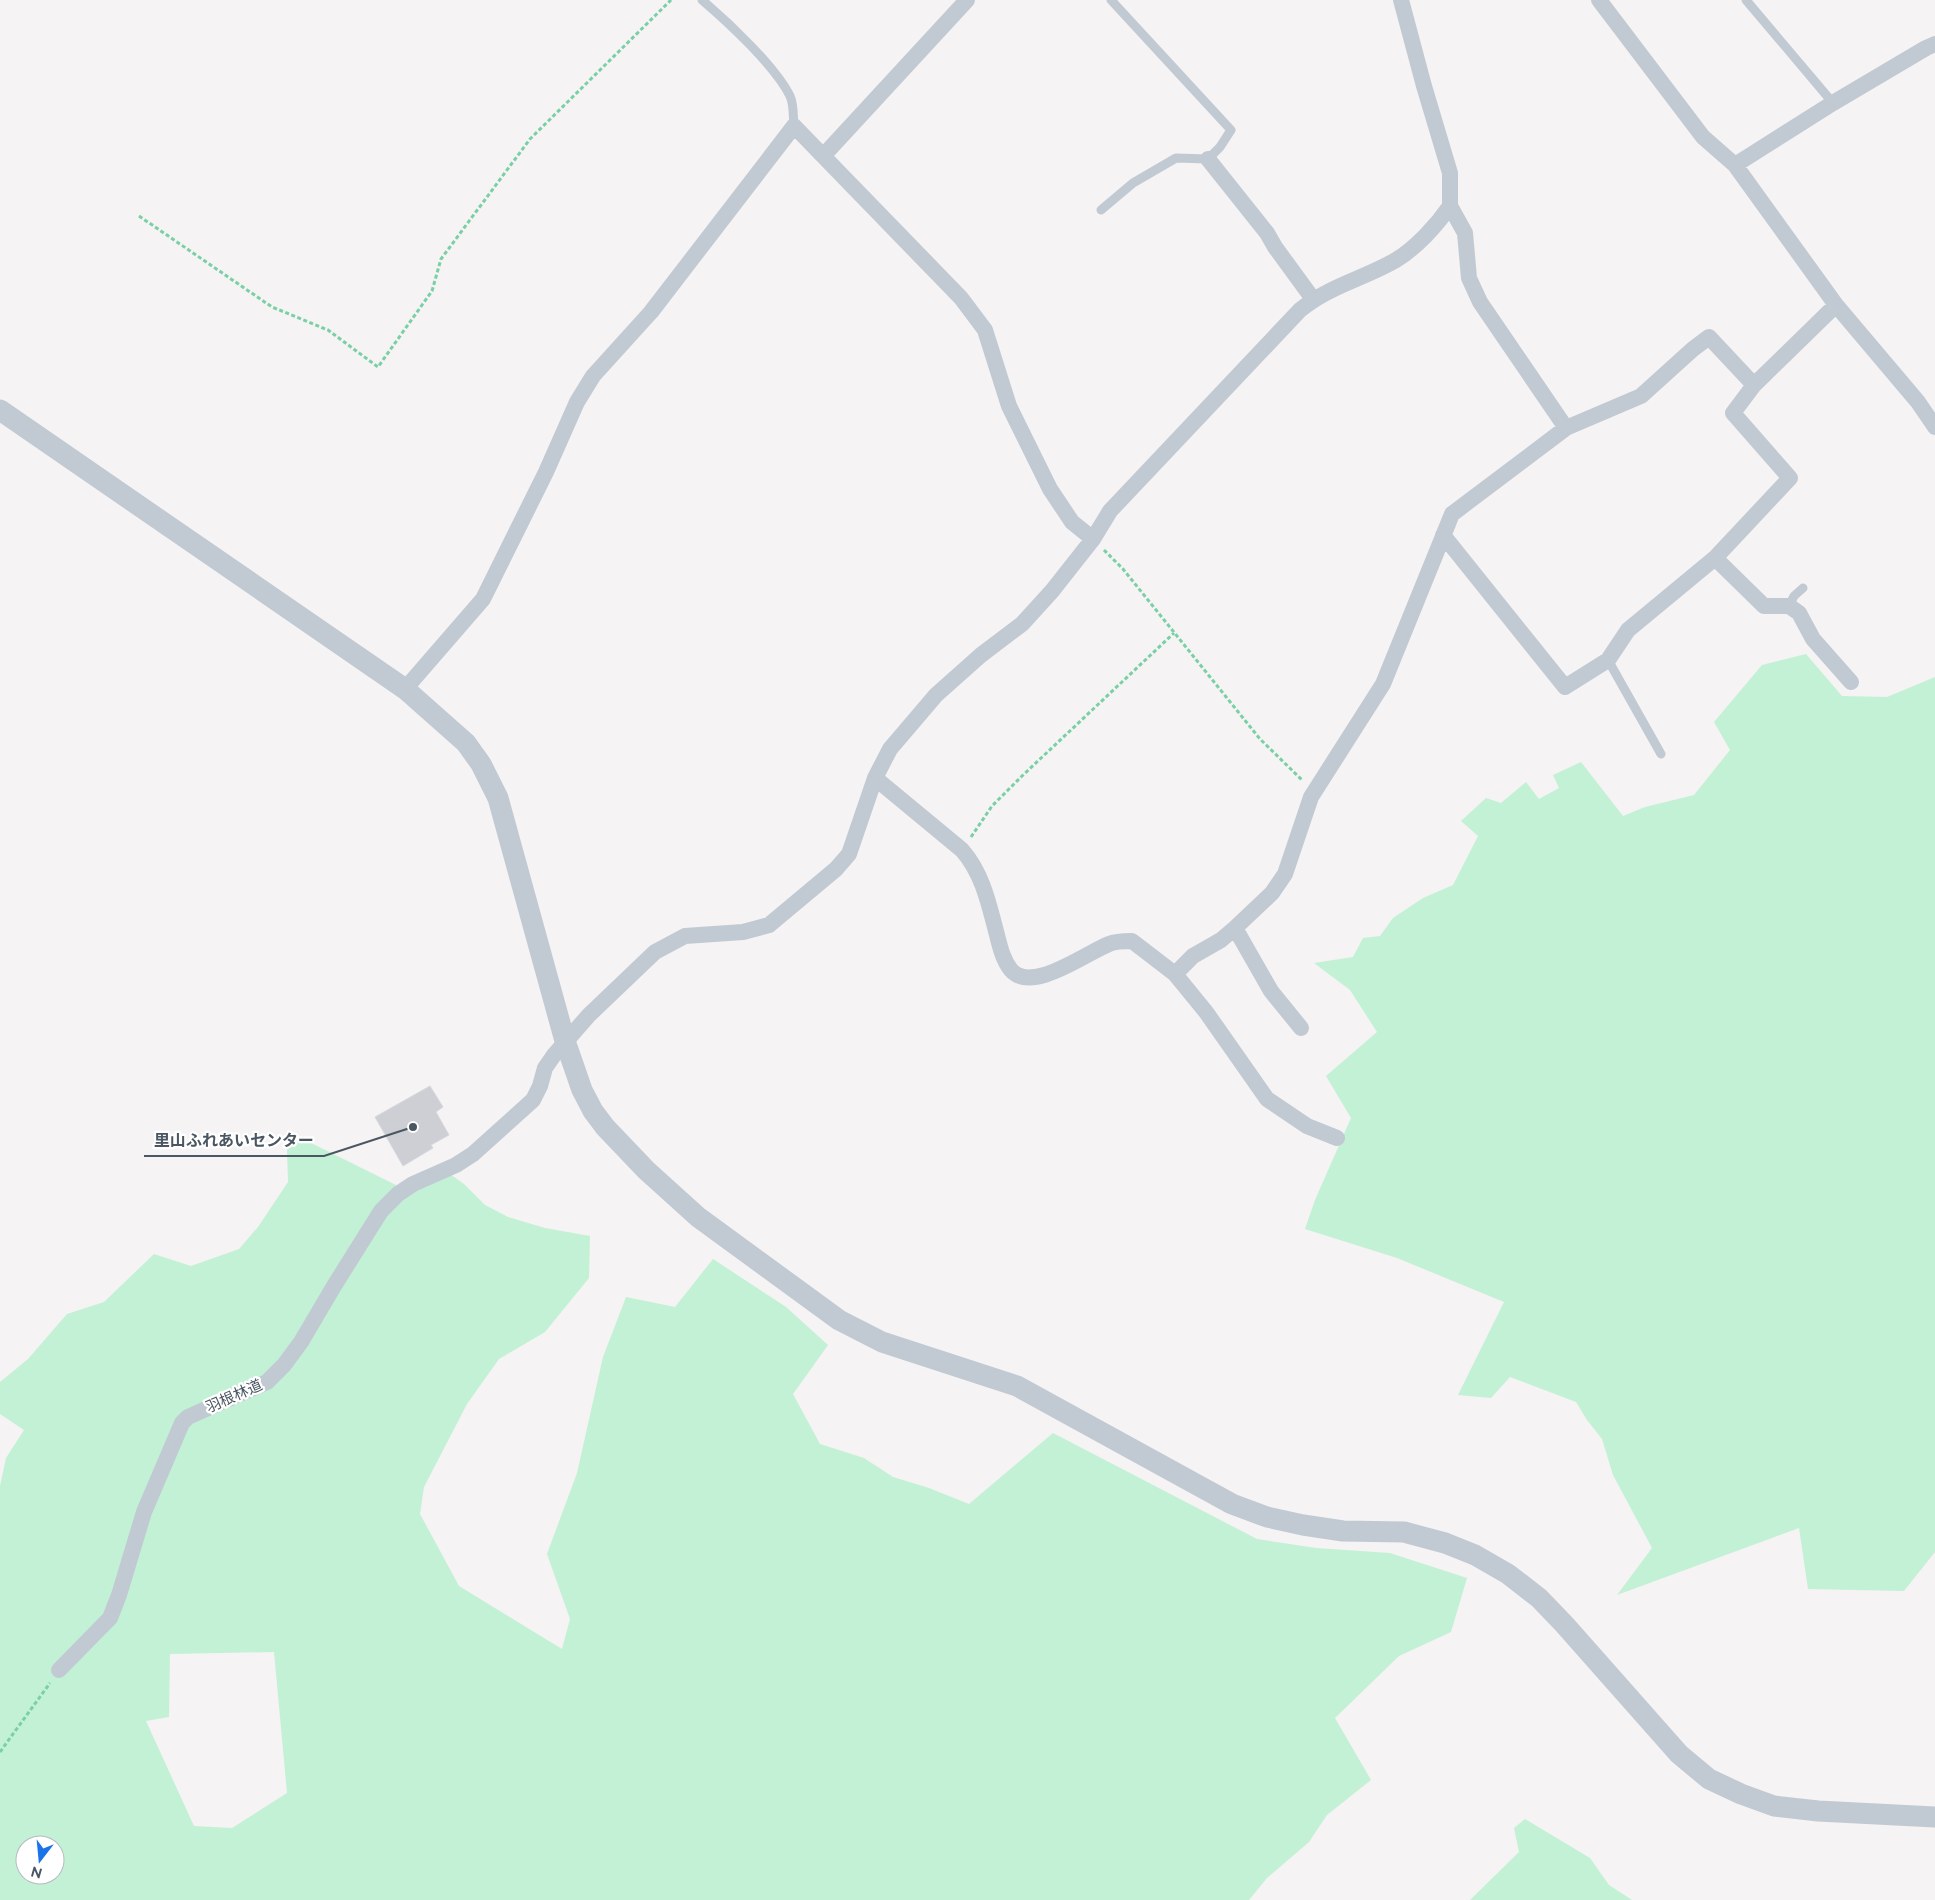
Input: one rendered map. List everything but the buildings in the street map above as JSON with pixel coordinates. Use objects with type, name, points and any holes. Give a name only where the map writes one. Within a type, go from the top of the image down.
[{"type":"street","points":[[824,155],[967,0]]},
{"type":"street","points":[[1401,0],[1450,173],[1450,206],[1466,233],[1469,278],[1480,302],[1566,428]]},
{"type":"street","points":[[1599,0],[1703,137],[1736,165],[1836,305],[1918,402],[1935,427]]},
{"type":"street","points":[[1736,165],[1833,103],[1935,44]]},
{"type":"street","points":[[405,689],[483,599],[546,472],[576,402],[593,376],[651,312],[794,126],[961,298],[986,330],[1009,406],[1050,489],[1072,522],[1093,539]]},
{"type":"street","points":[[1208,159],[1266,232],[1313,299]]},
{"type":"street","name":"羽根林道","points":[[59,1670],[110,1618],[119,1595],[144,1512],[182,1423],[188,1417],[267,1382],[284,1365],[301,1342],[381,1211],[398,1194],[413,1184],[456,1165],[472,1154],[533,1100],[540,1086],[545,1068],[566,1041],[589,1015],[655,952],[685,936],[743,932],[769,925],[836,868],[849,854],[875,778],[890,749],[936,695],[981,655],[1022,624],[1093,539],[1110,511],[1300,310],[1325,292],[1397,259],[1436,227],[1450,206]]},
{"type":"street","points":[[1443,535],[1566,688],[1608,660],[1628,630],[1715,558],[1790,478],[1733,413],[1754,385],[1836,305]]},
{"type":"street","points":[[1174,974],[1193,956],[1221,940],[1235,928],[1272,893],[1285,874],[1315,789],[1383,684],[1452,514],[1566,428],[1641,396],[1709,337],[1754,385]]},
{"type":"street","points":[[0,410],[405,689],[466,743],[480,764],[498,798],[566,1041],[582,1090],[593,1111],[605,1127],[646,1170],[698,1217],[839,1320],[882,1342],[1017,1386],[1232,1504],[1258,1514],[1303,1525],[1343,1531],[1404,1532],[1445,1543],[1475,1555],[1508,1574],[1539,1598],[1679,1754],[1709,1779],[1741,1794],[1774,1806],[1818,1811],[1935,1817]]},
{"type":"street","points":[[1715,558],[1764,606],[1789,606],[1799,613],[1813,639],[1850,682]]},
{"type":"street","points":[[875,778],[962,850],[973,863],[983,885],[1003,956],[1012,971],[1024,978],[1042,977],[1111,943],[1132,941],[1174,974],[1206,1012],[1267,1099],[1307,1126],[1337,1138]]},
{"type":"street","points":[[1235,928],[1271,991],[1301,1028]]},
{"type":"lane","points":[[702,0],[721,16],[771,69],[791,97],[794,126]]},
{"type":"lane","points":[[1101,210],[1133,182],[1176,158],[1208,159],[1220,147],[1231,130],[1111,0]]},
{"type":"lane","points":[[1746,0],[1833,103]]},
{"type":"lane","points":[[1789,606],[1794,596],[1804,588]]},
{"type":"lane","points":[[1608,660],[1660,754]]},
{"type":"path","points":[[139,216],[272,307],[328,330],[378,367],[432,291],[441,259],[530,140],[671,0]]},
{"type":"path","points":[[1093,539],[1123,569],[1260,739],[1297,776],[1315,789]]},
{"type":"path","points":[[962,850],[992,806],[1174,632]]},
{"type":"path","points":[[0,1752],[59,1670]]},
{"type":"green space","points":[[1806,654],[1842,696],[1887,697],[1935,677],[1935,1552],[1904,1591],[1808,1589],[1799,1528],[1617,1595],[1652,1548],[1613,1475],[1602,1439],[1576,1402],[1510,1377],[1491,1398],[1458,1395],[1504,1302],[1397,1258],[1305,1229],[1315,1200],[1351,1118],[1326,1076],[1377,1032],[1350,990],[1314,963],[1353,957],[1363,938],[1380,936],[1393,918],[1423,898],[1453,885],[1478,836],[1461,821],[1486,798],[1501,803],[1526,782],[1539,799],[1559,788],[1553,775],[1581,762],[1623,816],[1645,807],[1694,795],[1730,750],[1714,722],[1762,665]]},
{"type":"green space","points":[[293,1134],[404,1189],[437,1165],[464,1184],[485,1205],[508,1217],[545,1228],[590,1236],[589,1278],[545,1332],[499,1359],[467,1404],[424,1487],[420,1514],[459,1586],[562,1649],[570,1619],[547,1554],[577,1473],[603,1357],[626,1297],[675,1307],[713,1259],[786,1307],[828,1345],[793,1394],[820,1444],[864,1458],[893,1477],[929,1488],[969,1504],[1053,1433],[1257,1539],[1316,1548],[1390,1553],[1467,1578],[1451,1632],[1399,1656],[1335,1718],[1371,1780],[1327,1815],[1309,1842],[1267,1878],[1249,1900],[0,1900],[0,1486],[6,1458],[24,1430],[0,1414],[0,1382],[28,1359],[67,1314],[104,1302],[154,1254],[191,1266],[239,1249],[258,1227],[288,1182],[287,1150]],"holes":[[[274,1652],[287,1793],[232,1828],[194,1826],[146,1721],[169,1717],[170,1654]]]},
{"type":"green space","points":[[1525,1819],[1590,1858],[1609,1885],[1632,1900],[1470,1900],[1519,1852],[1514,1828]]},
{"type":"place","name":"里山ふれあいセンター","points":[[413,1127]]}]
